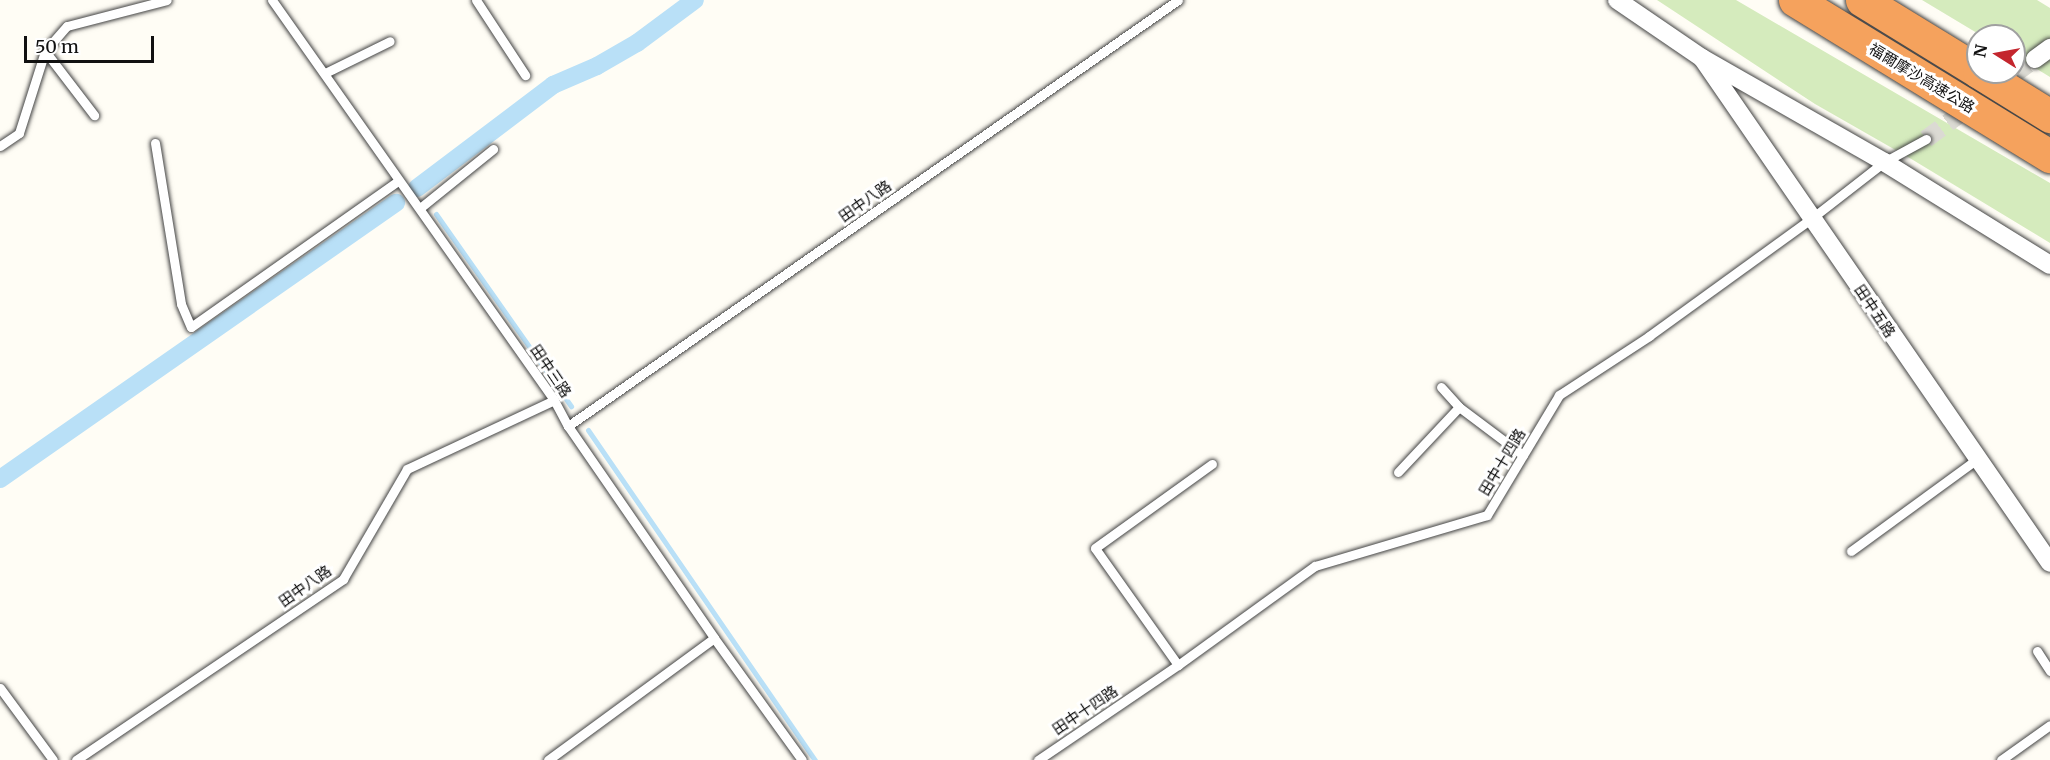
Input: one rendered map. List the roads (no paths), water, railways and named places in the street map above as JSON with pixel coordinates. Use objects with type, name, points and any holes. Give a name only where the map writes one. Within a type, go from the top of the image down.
[{"type":"highway","name":"福爾摩沙高速公路","points":[[1795,0],[2050,156]]},
{"type":"highway","points":[[1862,0],[1966,64]]},
{"type":"highway","points":[[1998,84],[2050,116]]},
{"type":"street","points":[[1617,0],[1702,58],[1884,162],[2050,265]]},
{"type":"street","points":[[2035,59],[2050,48]]},
{"type":"street","name":"田中五路","points":[[1702,58],[2050,563]]},
{"type":"lane","points":[[0,146],[19,133],[45,51],[68,26],[167,0]]},
{"type":"lane","name":"田中三路","points":[[272,0],[554,400],[568,426],[714,638],[802,760]]},
{"type":"lane","points":[[476,0],[525,75]]},
{"type":"lane","name":"田中八路","points":[[568,426],[1178,0]]},
{"type":"lane","points":[[325,73],[390,41]]},
{"type":"lane","points":[[45,51],[94,115]]},
{"type":"lane","name":"田中十四路","points":[[1038,760],[1315,566],[1487,515],[1559,395],[1649,336],[1812,218],[1884,162],[1926,139]]},
{"type":"lane","points":[[155,143],[181,304],[191,327],[398,181]]},
{"type":"lane","points":[[420,208],[493,149]]},
{"type":"lane","points":[[1441,387],[1459,407],[1523,455]]},
{"type":"lane","name":"田中八路","points":[[76,760],[343,579],[407,469],[554,400]]},
{"type":"lane","points":[[1398,472],[1459,407]]},
{"type":"lane","points":[[1851,551],[1977,459]]},
{"type":"lane","points":[[1178,664],[1095,548],[1212,464]]},
{"type":"lane","points":[[548,760],[714,638]]},
{"type":"lane","points":[[2037,651],[2050,671]]},
{"type":"lane","points":[[0,688],[53,760]]},
{"type":"lane","points":[[2001,760],[2050,725]]},
{"type":"waterway","points":[[417,188],[553,85],[597,66],[637,43],[695,0]]},
{"type":"waterway","points":[[0,479],[396,203]]},
{"type":"waterway","points":[[436,214],[571,406]]},
{"type":"waterway","points":[[588,430],[815,760]]},
{"type":"tunnel","points":[[1926,139],[2035,59]]}]
